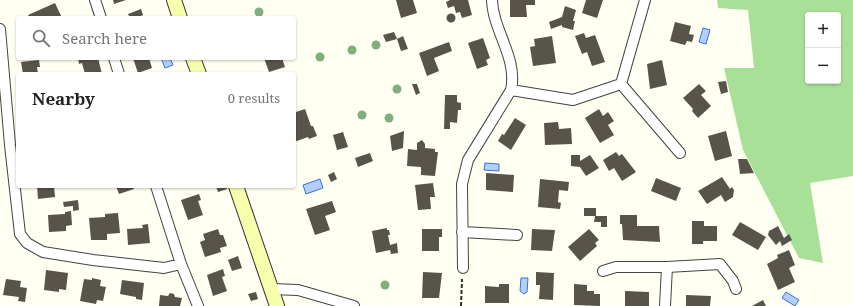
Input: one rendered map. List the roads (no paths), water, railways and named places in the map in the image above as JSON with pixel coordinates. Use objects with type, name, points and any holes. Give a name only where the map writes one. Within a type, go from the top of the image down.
[{"type":"main road","points":[[174,0],[179,16]]},
{"type":"main road","points":[[194,60],[197,72]]},
{"type":"main road","points":[[237,188],[277,306]]},
{"type":"street","points":[[95,0],[99,16]]},
{"type":"street","points":[[463,268],[462,184],[468,160],[511,90],[513,80],[511,63],[496,24],[492,0]]},
{"type":"street","points":[[621,84],[645,0]]},
{"type":"street","points":[[0,29],[10,145],[20,234],[27,244],[43,252],[93,260],[164,268],[181,264]]},
{"type":"street","points":[[115,60],[118,72]]},
{"type":"street","points":[[511,90],[573,100],[621,84]]},
{"type":"street","points":[[621,84],[680,153]]},
{"type":"street","points":[[157,188],[181,264],[198,306]]},
{"type":"street","points":[[462,232],[517,235]]},
{"type":"street","points":[[604,271],[616,267],[667,267],[720,264],[733,281],[736,289]]},
{"type":"street","points":[[665,306],[667,267]]},
{"type":"street","points":[[271,289],[298,290],[354,306]]},
{"type":"water","points":[[703,28],[710,30],[706,44],[699,42]]},
{"type":"water","points":[[162,60],[171,60],[173,65],[165,68]]},
{"type":"water","points":[[485,163],[499,164],[499,171],[484,170]]},
{"type":"water","points":[[320,179],[323,188],[306,194],[303,185]]},
{"type":"water","points":[[521,278],[528,278],[527,292],[524,294],[520,291]]},
{"type":"water","points":[[786,292],[799,300],[795,306],[782,298]]}]
